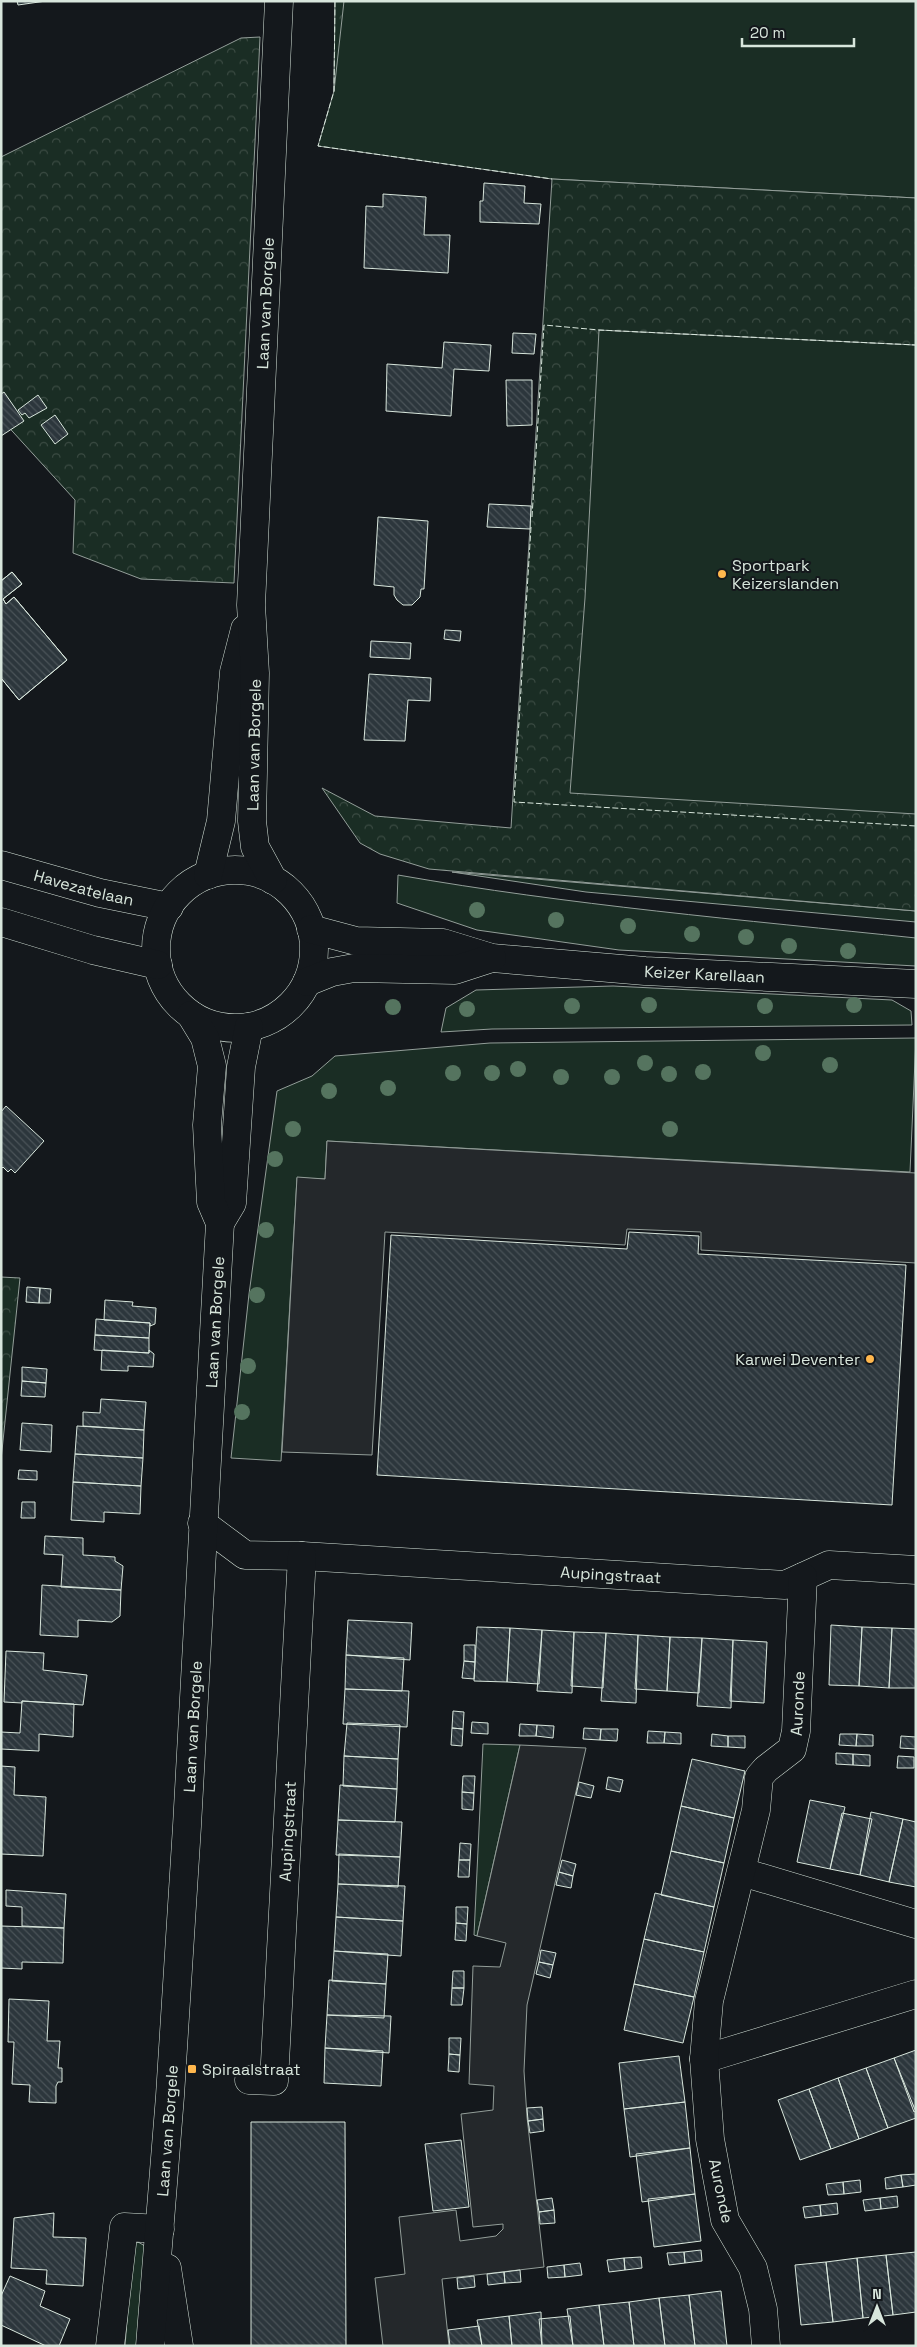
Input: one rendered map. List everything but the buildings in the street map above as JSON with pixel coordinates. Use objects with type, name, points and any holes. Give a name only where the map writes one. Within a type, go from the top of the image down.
[{"type":"street","name":"Laan van Borgele","points":[[273,880],[255,847],[252,821],[255,673],[251,605],[279,1]]},
{"type":"street","name":"Laan van Borgele","points":[[208,876],[221,821],[234,672],[251,605]]},
{"type":"street","name":"Havezatelaan","points":[[1,866],[100,893],[169,907]]},
{"type":"street","points":[[242,870],[273,880],[297,900],[311,929],[313,964],[307,982],[297,998],[283,1012],[267,1022],[249,1027],[230,1028],[210,1024],[191,1015],[176,1002],[164,985],[158,965],[156,945],[160,925],[169,907],[186,888],[208,876],[224,871],[242,870]]},
{"type":"street","points":[[1,922],[93,950],[158,965]]},
{"type":"street","name":"Keizer Karellaan","points":[[311,929],[356,941],[443,944],[492,958],[645,971],[916,984]]},
{"type":"street","name":"Keizer Karellaan","points":[[307,982],[332,972],[354,968],[455,970],[492,958]]},
{"type":"street","name":"Laan van Borgele","points":[[150,2346],[160,2229],[187,1826],[202,1523],[220,1223],[211,1202],[207,1125],[212,1066],[205,1038],[191,1015]]},
{"type":"street","name":"Laan van Borgele","points":[[220,1223],[232,1203],[241,1067],[249,1027]]},
{"type":"street","name":"Aupingstraat","points":[[202,1523],[245,1555],[302,1556],[785,1585],[829,1565],[916,1570]]},
{"type":"street","name":"Aupingstraat","points":[[249,2080],[274,2081],[302,1556]]},
{"type":"street","name":"Auronde","points":[[766,2346],[763,2309],[753,2268],[725,2220],[710,2139],[704,2059],[709,2001],[756,1810],[759,1778],[766,1769],[792,1749],[796,1731],[803,1577]]},
{"type":"street","points":[[742,1872],[916,1924]]},
{"type":"street","points":[[704,2059],[916,1994]]},
{"type":"street","points":[[110,2346],[124,2227],[160,2229]]},
{"type":"street","name":"Laan van Borgele","points":[[160,2229],[179,2346]]},
{"type":"green space","points":[[335,1],[916,1],[916,198],[552,179],[318,146],[334,91]]},
{"type":"green space","points":[[335,1],[344,1],[334,91]]},
{"type":"green space","points":[[260,37],[234,583],[141,579],[73,553],[75,500],[3,421],[14,408],[1,393],[1,157],[241,38]]},
{"type":"green space","points":[[552,179],[916,198],[916,345],[599,330],[585,598],[570,793],[916,814],[916,911],[429,869],[380,854],[360,843],[322,788],[375,816],[511,828]]},
{"type":"green space","name":"Sportpark Keizerslanden","points":[[599,330],[916,345],[916,826],[514,802]]},
{"type":"green space","points":[[452,872],[916,911],[916,922],[586,892]]},
{"type":"green space","points":[[398,875],[462,886],[591,903],[916,938],[916,966],[619,950],[477,930],[397,903]]},
{"type":"green space","points":[[613,986],[892,1000],[911,1011],[912,1025],[492,1029],[441,1032],[446,1008],[476,990]]},
{"type":"green space","points":[[916,1038],[910,1172],[327,1141],[325,1179],[297,1178],[281,1461],[231,1458],[249,1294],[277,1091],[312,1076],[335,1056],[490,1043]]},
{"type":"green space","points":[[1,1277],[20,1278],[1,1460]]},
{"type":"green space","points":[[483,1744],[520,1745],[477,1936],[474,1935]]},
{"type":"green space","points":[[138,2242],[145,2246],[139,2346],[125,2346],[133,2244]]},
{"type":"shaded area","points":[[327,1141],[916,1173],[916,1263],[701,1250],[701,1232],[627,1229],[625,1245],[385,1232],[372,1455],[282,1452],[297,1177],[325,1179]]},
{"type":"shaded area","points":[[520,1745],[586,1748],[527,2005],[524,2071],[527,2117],[544,2267],[442,2279],[449,2346],[383,2346],[375,2278],[405,2274],[399,2217],[456,2210],[460,2241],[496,2236],[503,2229],[503,2224],[473,2227],[461,2114],[493,2110],[494,2086],[469,2084],[473,1966],[500,1967],[506,1943],[477,1936]]},
{"type":"fence","points":[[335,1],[334,91],[318,146],[552,179]]},
{"type":"fence","points":[[532,517],[544,325],[599,330],[916,345]]},
{"type":"fence","points":[[531,527],[514,802],[916,826]]},
{"type":"place","name":"Sportpark Keizerslanden","points":[[722,574]]},
{"type":"place","name":"Karwei Deventer","points":[[870,1359]]},
{"type":"place","name":"Spiraalstraat","points":[[192,2069]]}]
